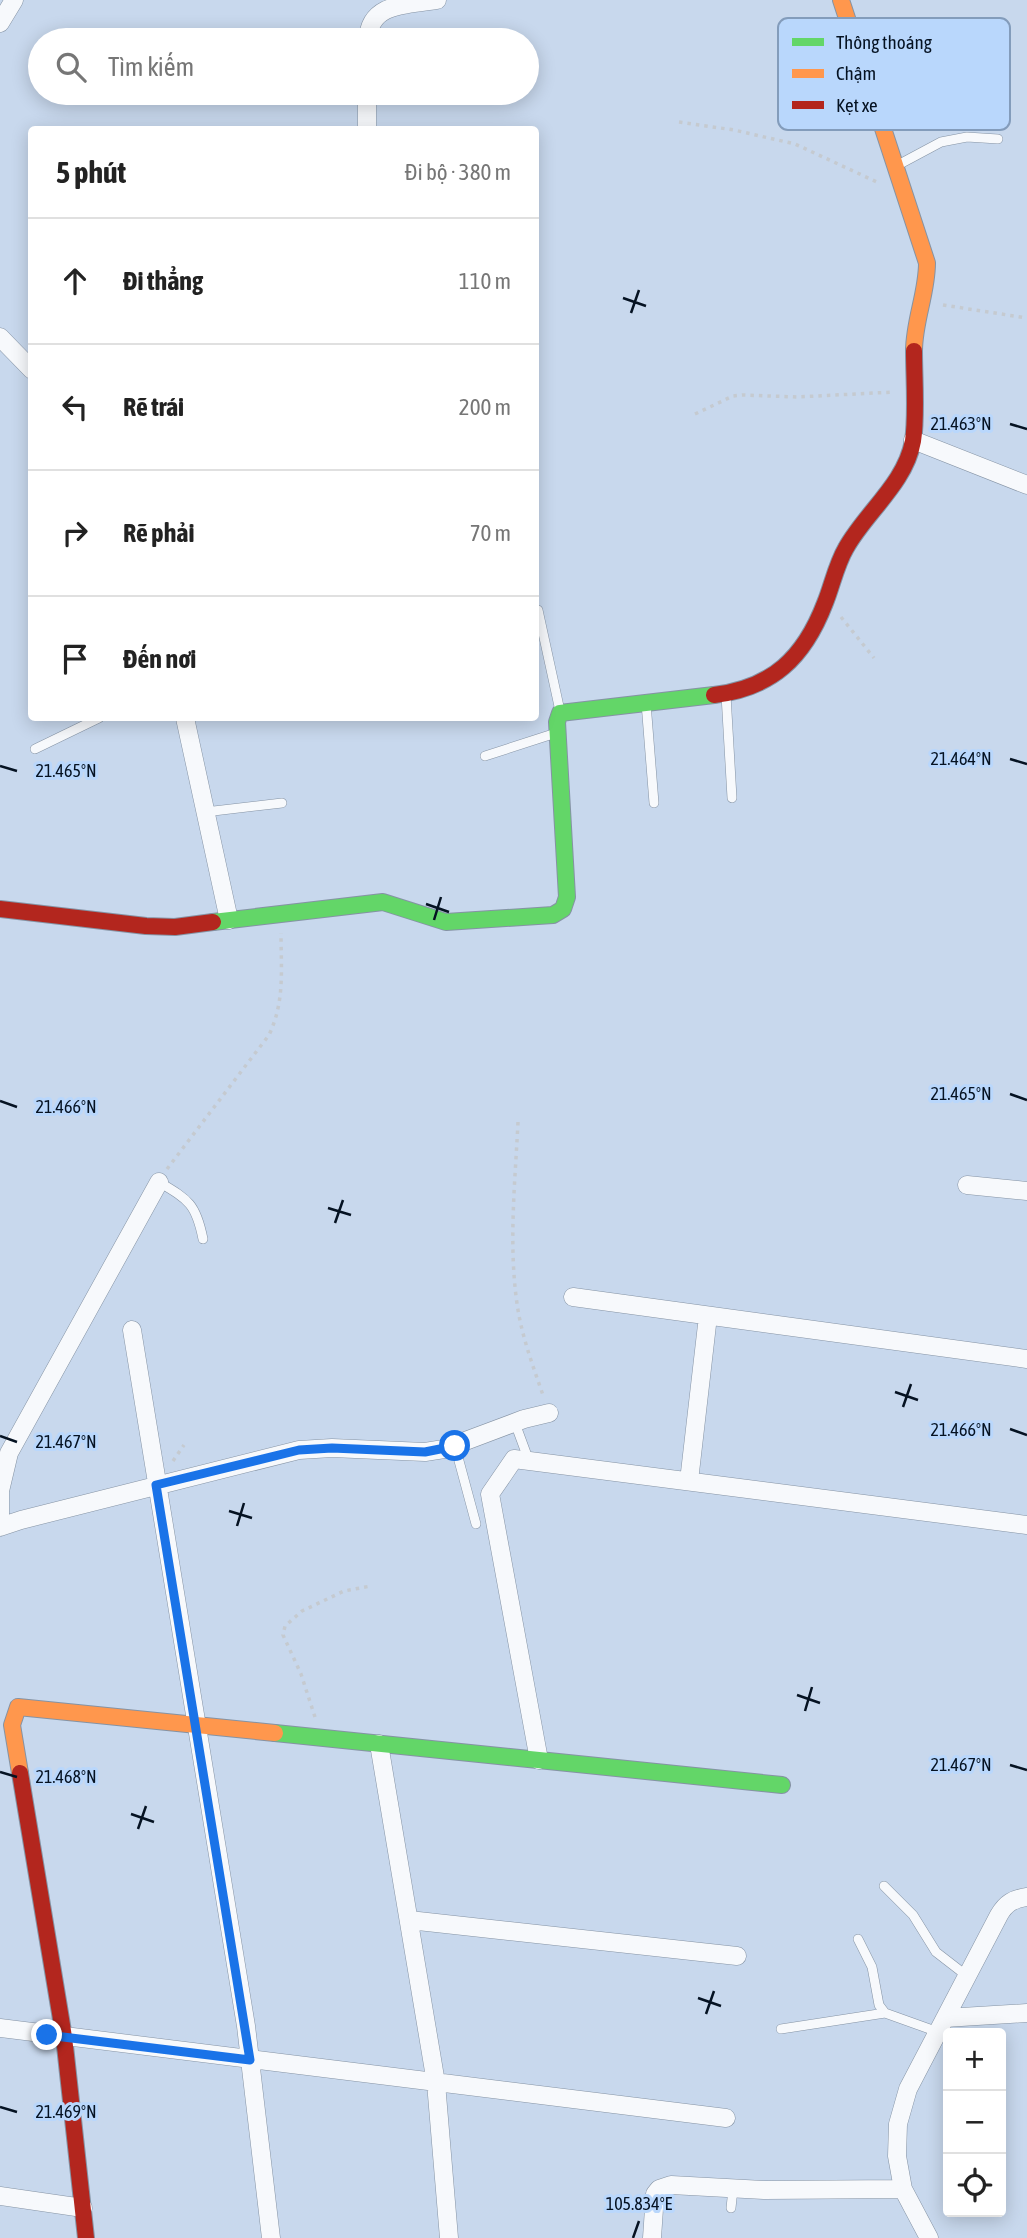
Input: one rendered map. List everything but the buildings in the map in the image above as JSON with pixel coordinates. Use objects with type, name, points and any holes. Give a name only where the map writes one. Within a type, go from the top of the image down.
[{"type":"street","points":[[0,21],[15,0]]},
{"type":"street","points":[[370,28],[373,19],[392,8],[438,0]]},
{"type":"street","points":[[841,0],[847,18]]},
{"type":"street","points":[[366,126],[367,105]]},
{"type":"street","points":[[0,909],[146,926],[175,926],[383,902],[399,904],[431,919],[446,922],[553,915],[563,909],[567,897],[556,722],[560,713],[739,692],[763,682],[801,650],[826,600],[845,548],[898,478],[907,461],[913,440],[914,337],[927,284],[927,263],[884,130]]},
{"type":"street","points":[[0,337],[28,366]]},
{"type":"street","points":[[913,440],[1027,485]]},
{"type":"street","points":[[186,721],[229,920]]},
{"type":"street","points":[[159,1182],[9,1453],[0,1491],[0,1526],[299,1450],[332,1448],[425,1452],[455,1446],[548,1413]]},
{"type":"street","points":[[967,1185],[1027,1191]]},
{"type":"street","points":[[573,1297],[1027,1359]]},
{"type":"street","points":[[689,1481],[708,1316]]},
{"type":"street","points":[[132,1330],[250,2060],[271,2238]]},
{"type":"street","points":[[539,1760],[490,1494],[514,1459],[1027,1525]]},
{"type":"street","points":[[86,2238],[64,2037],[12,1725],[18,1707],[782,1785]]},
{"type":"street","points":[[379,1744],[436,2083],[449,2238]]},
{"type":"street","points":[[929,2238],[903,2189],[897,2156],[898,2124],[908,2089],[1005,1905],[1015,1899],[1027,1897]]},
{"type":"street","points":[[409,1920],[737,1956]]},
{"type":"street","points":[[942,2025],[972,2018],[1027,2013]]},
{"type":"street","points":[[0,2028],[726,2118]]},
{"type":"street","points":[[652,2238],[655,2194],[659,2189],[671,2185],[733,2189],[903,2189]]},
{"type":"street","points":[[0,2196],[83,2208]]},
{"type":"lane","points":[[896,166],[942,142],[967,137],[998,139]]},
{"type":"lane","points":[[539,615],[560,713]]},
{"type":"lane","points":[[725,693],[732,798]]},
{"type":"lane","points":[[646,701],[654,803]]},
{"type":"lane","points":[[35,749],[93,721]]},
{"type":"lane","points":[[485,756],[557,733]]},
{"type":"lane","points":[[205,812],[282,803]]},
{"type":"lane","points":[[159,1182],[190,1203],[198,1215],[203,1238]]},
{"type":"lane","points":[[515,1423],[529,1461]]},
{"type":"lane","points":[[455,1446],[476,1524]]},
{"type":"lane","points":[[884,1886],[913,1915],[936,1952],[967,1976]]},
{"type":"lane","points":[[858,1939],[872,1967],[879,2005],[885,2013]]},
{"type":"lane","points":[[781,2029],[885,2013],[942,2025]]},
{"type":"lane","points":[[731,2208],[733,2189]]},
{"type":"path","points":[[679,122],[734,130],[795,144],[906,196]]},
{"type":"path","points":[[922,302],[1027,318]]},
{"type":"path","points":[[695,414],[733,396],[742,395],[797,397],[913,391]]},
{"type":"path","points":[[826,600],[874,658]]},
{"type":"path","points":[[159,1182],[181,1148],[269,1035],[281,998],[281,914]]},
{"type":"path","points":[[518,1122],[512,1246],[518,1310],[526,1347],[548,1413]]},
{"type":"path","points":[[322,1739],[301,1674],[283,1631],[288,1621],[302,1611],[344,1591],[371,1586]]},
{"type":"traffic: fast","points":[[213,922],[383,902],[446,922],[553,915],[563,909],[567,897],[557,722],[560,713],[714,695]]},
{"type":"traffic: fast","points":[[275,1733],[782,1785]]},
{"type":"traffic: slow","points":[[841,0],[847,18]]},
{"type":"traffic: slow","points":[[884,130],[927,263],[914,351]]},
{"type":"traffic: slow","points":[[20,1773],[12,1725],[18,1707],[275,1733]]},
{"type":"traffic: jam","points":[[714,695],[735,691],[769,677],[783,667],[807,640],[817,622],[846,548],[894,484],[909,456],[915,420],[914,351]]},
{"type":"traffic: jam","points":[[0,909],[146,926],[175,927],[213,922]]},
{"type":"traffic: jam","points":[[20,1773],[64,2037],[86,2238]]},
{"type":"route","points":[[47,2035],[250,2060],[156,1485],[299,1450],[332,1448],[425,1452],[455,1446]]}]
